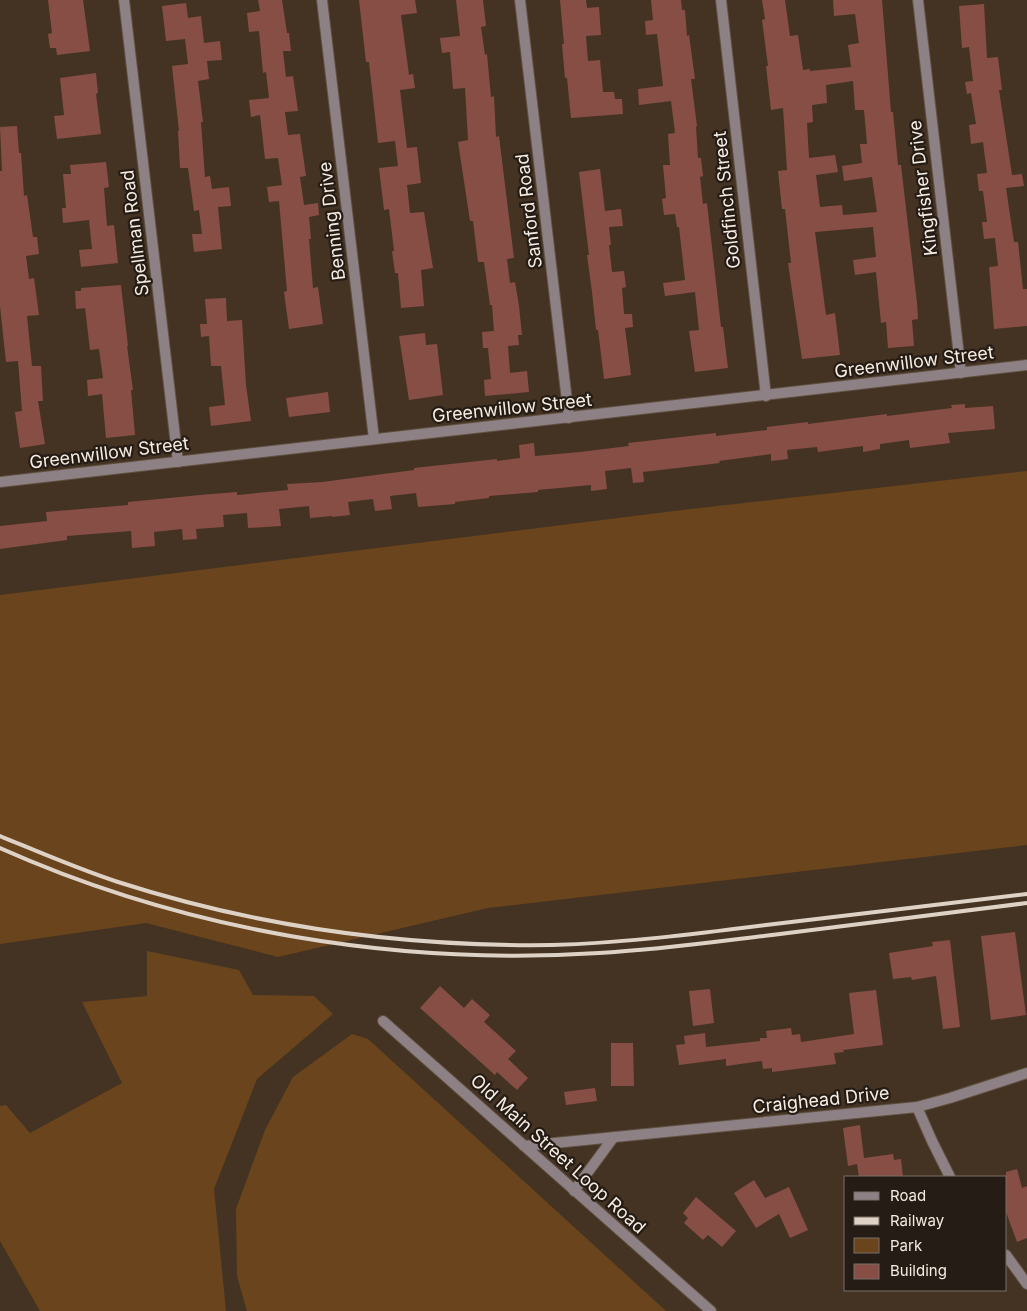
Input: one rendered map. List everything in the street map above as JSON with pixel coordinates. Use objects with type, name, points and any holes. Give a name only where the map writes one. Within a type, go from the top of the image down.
[{"type":"street","name":"Spellman Road","points":[[124,0],[178,462]]},
{"type":"street","name":"Benning Drive","points":[[322,0],[374,439]]},
{"type":"street","name":"Sanford Road","points":[[520,0],[569,418]]},
{"type":"street","name":"Goldfinch Street","points":[[721,0],[766,396]]},
{"type":"street","name":"Kingfisher Drive","points":[[918,0],[961,373]]},
{"type":"street","name":"Greenwillow Street","points":[[0,482],[1027,365]]},
{"type":"street","name":"Old Main Street Loop Road","points":[[383,1021],[711,1311]]},
{"type":"street","name":"Craighead Drive","points":[[524,1146],[917,1106],[950,1098],[1027,1073]]},
{"type":"street","points":[[917,1106],[950,1176]]},
{"type":"street","points":[[574,1191],[613,1138]]},
{"type":"street","points":[[1007,1255],[1027,1284]]},
{"type":"green space","points":[[1027,471],[1027,845],[488,908],[278,957],[146,923],[0,944],[0,595],[682,510]]},
{"type":"green space","points":[[147,951],[239,970],[253,995],[314,996],[333,1014],[257,1079],[214,1189],[226,1311],[40,1311],[0,1241],[0,1106],[6,1105],[30,1133],[122,1083],[82,1002],[147,996]]},
{"type":"green space","points":[[352,1034],[368,1039],[666,1311],[247,1311],[237,1276],[236,1209],[265,1130],[293,1077]]},
{"type":"building","points":[[48,0],[83,0],[90,51],[57,55],[56,48],[50,48],[48,34],[52,33]]},
{"type":"building","points":[[258,0],[282,0],[291,51],[283,51],[286,77],[293,76],[298,111],[285,112],[288,135],[300,134],[306,176],[300,177],[304,205],[318,203],[319,215],[309,217],[311,239],[309,239],[313,288],[318,287],[323,324],[289,329],[284,292],[287,291],[279,201],[269,202],[267,187],[282,185],[278,158],[265,159],[260,115],[251,117],[249,100],[269,98],[266,72],[263,73],[259,31],[249,32],[247,13],[260,11]]},
{"type":"building","points":[[359,0],[415,0],[417,13],[401,15],[409,75],[413,74],[415,88],[400,90],[407,148],[417,147],[421,183],[407,185],[410,213],[424,212],[433,268],[421,270],[424,306],[401,308],[398,273],[395,273],[392,251],[394,251],[389,209],[384,210],[379,168],[398,166],[395,141],[378,143],[369,62],[366,62]]},
{"type":"building","points":[[456,0],[483,0],[486,26],[481,27],[485,55],[487,54],[491,97],[494,96],[496,137],[499,136],[514,258],[507,259],[510,283],[515,282],[522,335],[518,335],[519,345],[508,346],[510,373],[527,371],[529,392],[485,396],[484,380],[491,379],[488,348],[483,348],[482,332],[494,331],[492,305],[490,305],[484,262],[478,262],[473,221],[470,221],[458,142],[468,140],[465,88],[453,89],[450,52],[442,53],[440,38],[460,36]]},
{"type":"building","points":[[560,0],[586,0],[587,8],[599,7],[601,35],[586,36],[588,61],[600,60],[603,92],[614,92],[615,99],[622,99],[623,114],[571,118],[567,78],[565,78]]},
{"type":"building","points":[[651,0],[681,0],[682,10],[685,10],[687,36],[689,35],[695,79],[691,79],[697,126],[698,158],[701,158],[703,176],[700,177],[703,204],[707,203],[721,327],[723,327],[728,368],[695,372],[689,331],[699,330],[695,292],[665,296],[663,283],[685,280],[679,227],[677,227],[675,214],[664,215],[662,199],[666,198],[663,165],[670,165],[668,134],[675,133],[671,101],[639,105],[638,89],[663,86],[657,34],[646,35],[645,21],[653,20]]},
{"type":"building","points":[[762,0],[785,0],[790,36],[798,35],[803,70],[851,67],[848,45],[859,43],[855,14],[834,16],[833,0],[882,0],[891,112],[893,112],[898,165],[901,165],[917,303],[918,319],[912,320],[914,346],[888,348],[886,322],[881,323],[876,272],[855,275],[853,260],[876,257],[873,227],[815,232],[826,315],[835,313],[840,355],[802,359],[788,263],[791,263],[785,209],[782,209],[778,171],[787,170],[783,108],[771,110],[762,20],[765,19]],"holes":[[[853,81],[855,110],[864,110],[867,144],[860,144],[862,163],[842,166],[844,181],[872,177],[877,212],[843,215],[842,205],[820,207],[816,175],[838,172],[835,155],[809,158],[807,123],[813,122],[812,105],[827,103],[826,85]]]},
{"type":"building","points":[[186,3],[188,18],[201,16],[204,43],[220,41],[222,60],[207,61],[209,79],[198,81],[203,122],[201,122],[205,177],[210,176],[212,189],[229,187],[231,206],[218,207],[222,249],[194,252],[192,234],[202,234],[199,210],[194,211],[188,168],[180,168],[179,131],[172,66],[188,64],[185,39],[166,41],[162,6]]},
{"type":"building","points":[[984,4],[987,58],[998,57],[1002,90],[999,90],[1012,175],[1022,174],[1024,186],[1006,188],[1014,242],[1018,242],[1023,289],[1027,289],[1027,326],[994,329],[989,267],[998,266],[995,238],[984,239],[982,222],[987,222],[983,191],[979,191],[977,174],[987,173],[983,142],[971,144],[969,125],[976,124],[971,93],[967,94],[965,82],[973,81],[969,47],[962,48],[959,6]]},
{"type":"building","points":[[96,73],[98,93],[96,94],[101,134],[57,139],[54,116],[64,115],[60,78]]},
{"type":"building","points":[[17,126],[24,196],[27,195],[33,237],[37,237],[39,254],[26,256],[29,279],[34,278],[39,315],[27,316],[32,366],[41,366],[43,401],[38,401],[45,444],[20,448],[15,412],[22,411],[18,361],[6,362],[0,306],[0,171],[2,171],[0,127]]},
{"type":"building","points":[[106,162],[109,187],[104,188],[107,226],[114,225],[118,263],[81,267],[79,250],[92,249],[89,220],[63,223],[62,208],[66,208],[63,174],[71,174],[70,165]]},
{"type":"building","points":[[600,169],[605,211],[621,209],[623,226],[609,227],[611,245],[609,245],[612,272],[624,271],[626,287],[622,288],[624,314],[632,314],[633,327],[625,328],[631,375],[604,379],[598,330],[596,330],[579,172]]},
{"type":"building","points":[[121,285],[133,390],[131,390],[135,435],[106,438],[102,394],[88,396],[87,380],[103,378],[99,349],[90,350],[85,308],[76,309],[75,291],[81,291],[81,288]]},
{"type":"building","points":[[226,298],[227,321],[242,320],[246,385],[251,421],[211,426],[209,407],[225,405],[221,366],[211,366],[209,336],[201,337],[200,324],[207,324],[205,299]]},
{"type":"building","points":[[425,333],[426,345],[437,344],[443,395],[409,400],[399,336]]},
{"type":"building","points":[[328,392],[330,412],[289,417],[286,398]]},
{"type":"building","points":[[965,404],[965,408],[993,406],[995,429],[948,433],[950,443],[910,448],[909,440],[880,444],[880,449],[863,452],[863,446],[818,452],[817,447],[787,450],[788,459],[771,461],[771,454],[719,461],[720,463],[643,472],[644,482],[633,483],[631,468],[605,471],[607,489],[591,491],[591,485],[489,496],[489,498],[455,502],[455,504],[418,507],[416,493],[390,496],[392,509],[375,511],[373,499],[348,502],[350,515],[332,517],[310,518],[309,506],[279,509],[281,526],[248,528],[247,513],[223,515],[224,527],[196,529],[197,539],[183,540],[182,529],[154,532],[155,546],[132,548],[131,531],[67,536],[67,540],[0,549],[0,526],[47,521],[46,512],[128,505],[128,502],[200,495],[237,492],[237,495],[288,490],[287,484],[322,482],[414,470],[414,468],[520,458],[519,445],[534,443],[535,456],[580,452],[629,446],[628,443],[716,433],[716,436],[767,430],[767,427],[887,414],[887,416],[952,408],[951,405]]},
{"type":"building","points":[[1015,932],[1026,1015],[991,1020],[981,936]]},
{"type":"building","points":[[950,940],[960,1027],[943,1029],[936,976],[912,980],[911,977],[893,979],[889,953],[933,946],[932,942]]},
{"type":"building","points":[[440,986],[464,1008],[472,999],[490,1015],[484,1022],[516,1051],[508,1059],[528,1078],[517,1090],[497,1072],[495,1075],[420,1008]]},
{"type":"building","points":[[710,989],[714,1023],[693,1026],[689,991]]},
{"type":"building","points":[[876,990],[883,1045],[843,1050],[844,1052],[834,1053],[836,1064],[772,1072],[772,1068],[763,1069],[762,1061],[726,1066],[726,1059],[679,1065],[676,1045],[685,1044],[684,1036],[705,1033],[706,1047],[760,1041],[760,1038],[767,1038],[766,1031],[791,1028],[792,1035],[800,1034],[801,1042],[854,1034],[849,993]]},
{"type":"building","points":[[611,1043],[633,1043],[634,1086],[611,1086]]},
{"type":"building","points":[[595,1088],[597,1101],[566,1105],[564,1092]]},
{"type":"building","points":[[860,1125],[864,1158],[893,1154],[894,1160],[901,1159],[903,1176],[859,1176],[857,1164],[848,1166],[843,1128]]},
{"type":"building","points":[[1017,1169],[1022,1188],[1027,1186],[1027,1238],[1017,1242],[1007,1215],[1006,1172]]},
{"type":"building","points":[[754,1180],[765,1198],[789,1187],[808,1230],[790,1238],[779,1214],[756,1228],[734,1193]]},
{"type":"building","points":[[696,1197],[736,1231],[722,1247],[708,1235],[703,1240],[684,1223],[688,1218],[683,1213]]},
{"type":"railway","points":[[0,836],[118,882],[224,911],[332,931],[442,942],[552,945],[633,940],[1027,894]]},
{"type":"railway","points":[[0,848],[71,877],[144,901],[218,921],[293,936],[369,947],[446,954],[523,956],[642,950],[1027,903]]}]
